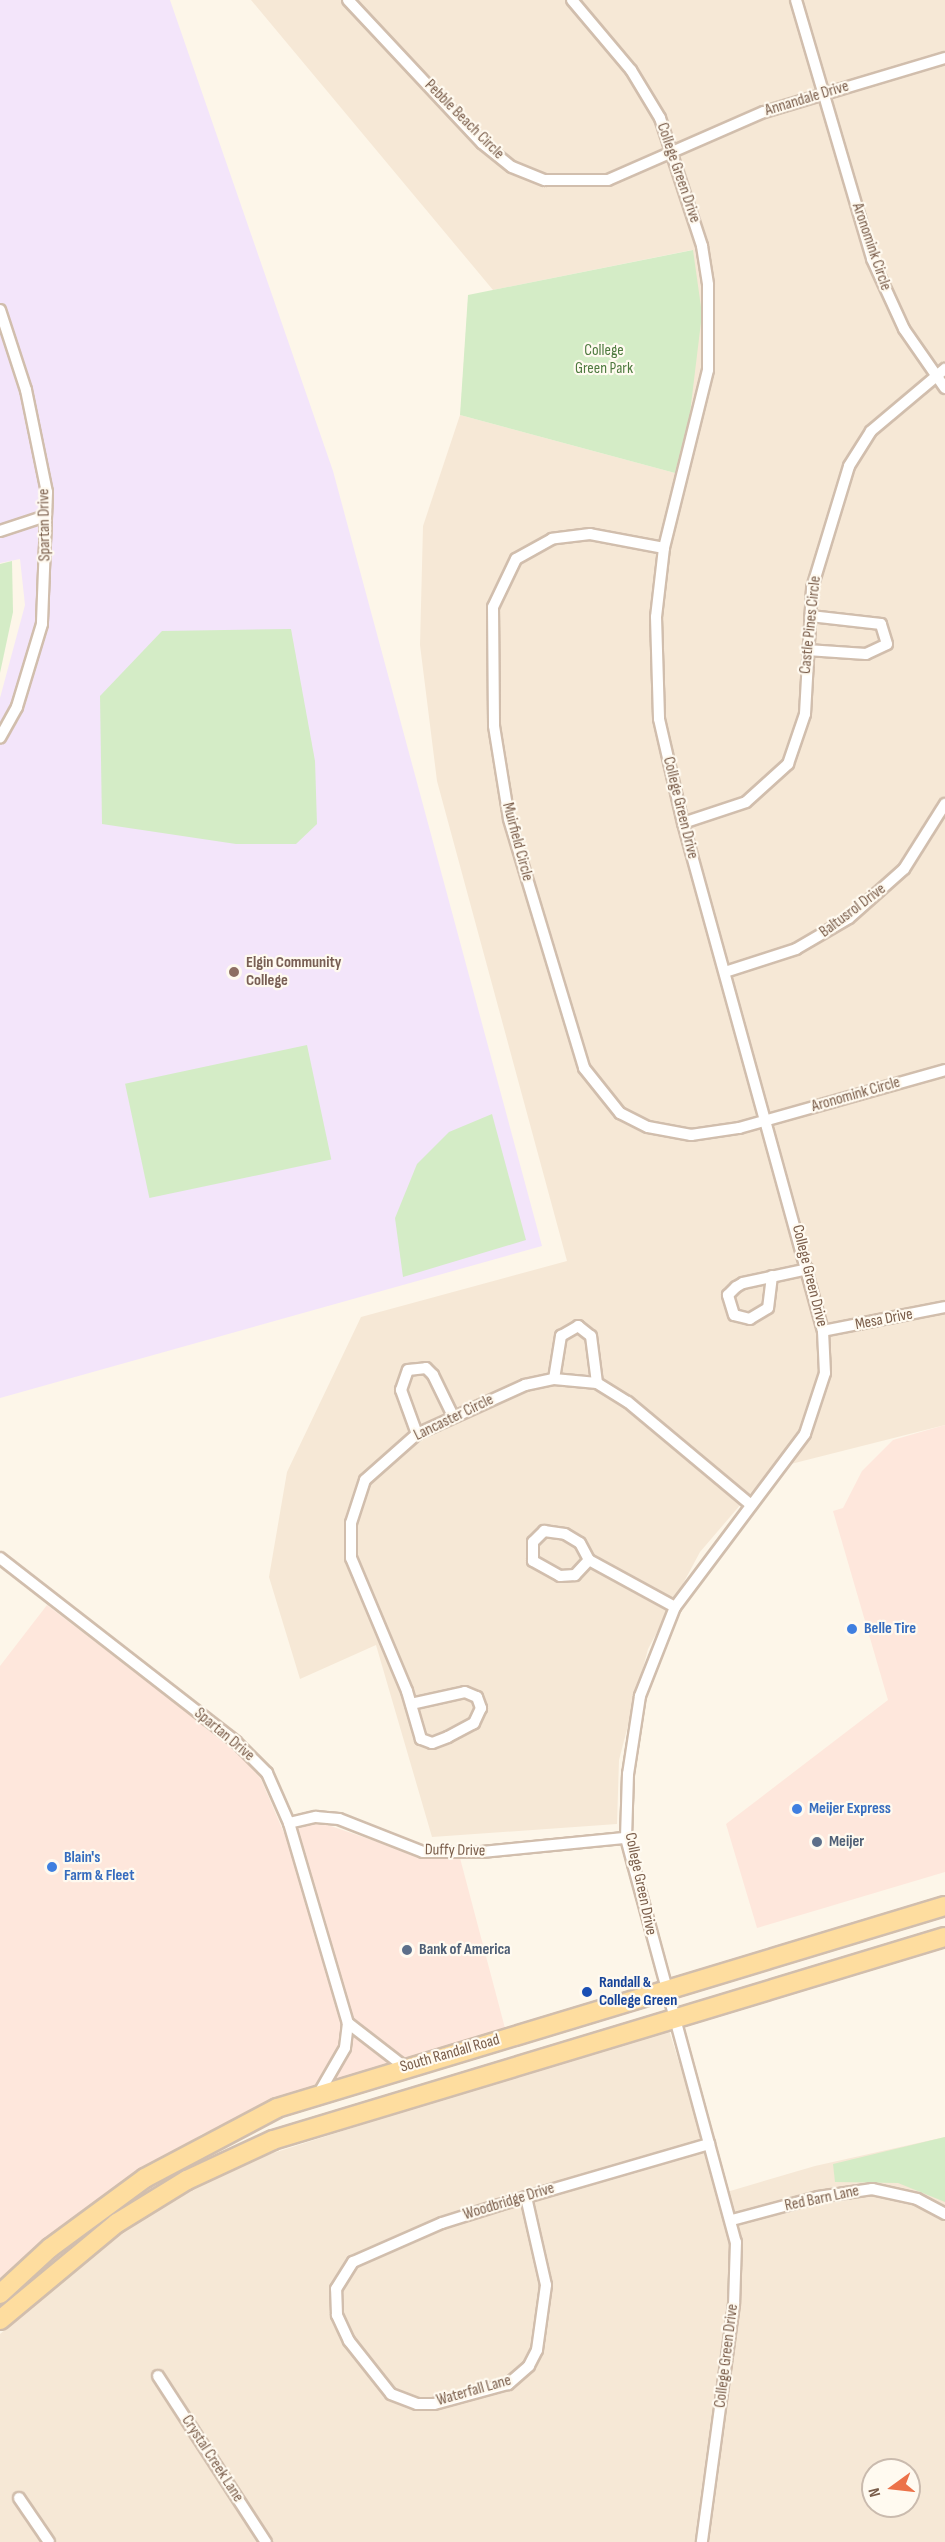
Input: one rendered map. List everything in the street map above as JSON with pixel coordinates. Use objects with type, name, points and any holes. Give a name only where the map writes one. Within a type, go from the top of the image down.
[{"type":"main road","name":"South Randall Road","points":[[0,2294],[50,2248],[145,2178],[217,2138],[319,2093],[945,1906]]},
{"type":"main road","name":"South Randall Road","points":[[0,2320],[117,2223],[235,2156],[434,2088],[945,1937]]},
{"type":"street","name":"Pebble Beach Circle","points":[[348,0],[512,167],[544,180],[585,183],[630,173],[674,152]]},
{"type":"street","name":"College Green Drive","points":[[572,0],[631,70],[674,152],[702,246],[710,339],[701,407],[664,548],[656,617],[659,719],[682,823],[767,1120],[823,1330],[825,1373],[812,1420],[752,1505],[675,1607],[640,1696],[628,1774],[627,1838],[664,1991],[732,2220],[734,2304],[702,2542]]},
{"type":"street","name":"Aronomink Circle","points":[[796,0],[884,288],[940,373],[945,388]]},
{"type":"street","name":"Annandale Drive","points":[[674,152],[764,112],[945,58]]},
{"type":"street","name":"Spartan Drive","points":[[0,310],[26,390],[46,516],[42,624],[17,707],[0,738]]},
{"type":"street","name":"Castle Pines Circle","points":[[682,823],[746,802],[788,764],[805,714],[810,616],[819,560],[849,466],[871,431],[940,373]]},
{"type":"street","points":[[0,531],[46,516]]},
{"type":"street","name":"Muirfield Circle","points":[[664,548],[576,534],[541,543],[510,568],[499,587],[491,632],[500,770],[570,1032],[591,1080],[620,1113],[657,1129],[707,1134],[767,1120]]},
{"type":"street","points":[[807,650],[866,654],[887,644],[881,624],[810,616]]},
{"type":"street","name":"Baltusrol Drive","points":[[725,972],[796,949],[856,913],[916,855],[945,804]]},
{"type":"street","name":"Aronomink Circle","points":[[767,1120],[945,1070]]},
{"type":"street","points":[[772,1276],[768,1308],[750,1319],[734,1316],[728,1295],[743,1282],[772,1276],[808,1269]]},
{"type":"street","name":"Mesa Drive","points":[[823,1330],[945,1307]]},
{"type":"street","points":[[554,1379],[561,1336],[578,1326],[591,1336],[597,1383]]},
{"type":"street","points":[[417,1434],[401,1390],[408,1370],[426,1368],[433,1375],[453,1416]]},
{"type":"street","name":"Lancaster Circle","points":[[411,1704],[465,1692],[480,1703],[474,1723],[440,1740],[421,1739],[411,1704],[355,1573],[350,1543],[365,1480],[417,1434],[525,1385],[554,1379],[597,1383],[628,1401],[752,1505]]},
{"type":"street","points":[[589,1560],[575,1575],[560,1576],[533,1561],[533,1542],[544,1531],[565,1534],[580,1543],[589,1560],[675,1607]]},
{"type":"street","name":"Spartan Drive","points":[[0,1558],[236,1742],[267,1773],[289,1823],[348,2023],[345,2048],[319,2093]]},
{"type":"street","name":"Duffy Drive","points":[[289,1823],[316,1817],[339,1820],[423,1852],[482,1852],[627,1838]]},
{"type":"street","points":[[348,2023],[405,2067]]},
{"type":"street","name":"Woodbridge Drive","points":[[335,2298],[342,2275],[367,2253],[526,2197],[710,2144]]},
{"type":"street","name":"Red Barn Lane","points":[[732,2220],[818,2197],[872,2189],[917,2199],[945,2214]]},
{"type":"street","name":"Waterfall Lane","points":[[335,2298],[343,2332],[391,2394],[402,2400],[434,2403],[508,2384],[529,2366],[537,2350],[546,2286],[526,2197]]},
{"type":"street","name":"Crystal Creek Lane","points":[[158,2376],[266,2542]]},
{"type":"street","points":[[19,2498],[49,2542]]},
{"type":"shaded area","name":"Elgin Community College","points":[[0,0],[170,0],[333,471],[542,1246],[0,1398],[0,698],[25,605],[20,559],[0,563]]},
{"type":"shaded area","points":[[251,0],[945,0],[945,1425],[771,1469],[700,1552],[648,1649],[619,1760],[617,1824],[432,1837],[376,1645],[300,1679],[269,1577],[287,1472],[361,1317],[567,1261],[437,781],[420,645],[423,526],[460,415],[675,473],[692,250],[493,290]]},
{"type":"shaded area","points":[[945,1425],[945,1872],[757,1928],[726,1824],[888,1700],[833,1511],[843,1508],[862,1471],[893,1440]]},
{"type":"shaded area","points":[[47,1605],[235,1749],[261,1779],[284,1833],[319,1822],[422,1857],[460,1858],[506,2032],[313,2087],[202,2134],[96,2203],[0,2285],[0,1666]]},
{"type":"shaded area","points":[[668,2027],[720,2194],[815,2166],[945,2137],[945,2542],[0,2542],[0,2334],[120,2234],[198,2184],[264,2156]]},
{"type":"green space","name":"College Green Park","points":[[693,250],[702,314],[690,413],[675,473],[460,415],[468,295]]},
{"type":"green space","points":[[12,561],[13,612],[0,673],[0,564]]},
{"type":"green space","points":[[291,629],[315,761],[317,824],[296,844],[236,844],[102,824],[100,696],[162,631]]},
{"type":"green space","points":[[307,1045],[331,1159],[149,1198],[125,1084]]},
{"type":"green space","points":[[492,1114],[526,1240],[403,1277],[395,1218],[417,1164],[449,1132]]},
{"type":"green space","points":[[945,2137],[945,2202],[898,2183],[835,2182],[833,2164]]},
{"type":"place","name":"Elgin Community College","points":[[234,972]]},
{"type":"place","name":"Belle Tire","points":[[852,1629]]},
{"type":"place","name":"Meijer Express","points":[[797,1809]]},
{"type":"place","name":"Meijer","points":[[817,1842]]},
{"type":"place","name":"Blain's Farm & Fleet","points":[[52,1867]]},
{"type":"place","name":"Bank of America","points":[[407,1950]]},
{"type":"place","name":"Randall & College Green","points":[[587,1992]]}]
